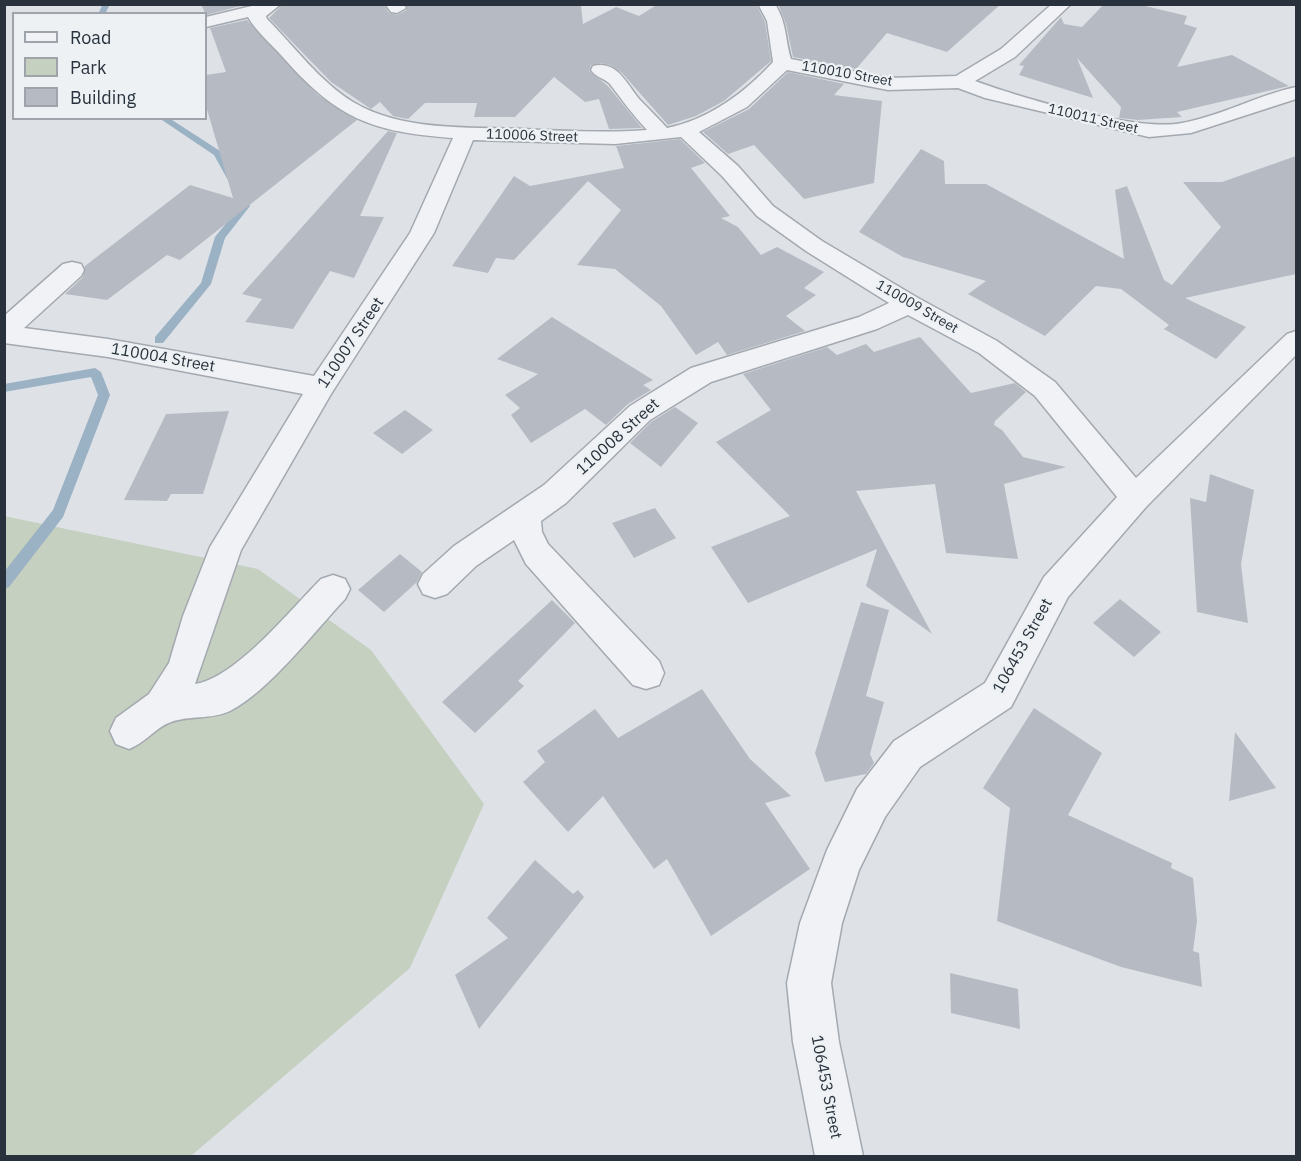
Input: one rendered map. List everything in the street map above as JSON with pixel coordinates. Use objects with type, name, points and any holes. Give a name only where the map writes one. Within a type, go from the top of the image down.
[{"type":"street","points":[[766,4],[776,19],[780,39],[778,51],[783,63]]},
{"type":"street","name":"110010 Street","points":[[783,63],[888,84],[960,82],[1008,53],[1063,4]]},
{"type":"street","points":[[210,19],[267,7]]},
{"type":"street","name":"110006 Street","points":[[267,7],[256,15],[260,22],[313,79],[343,104],[362,114],[385,120],[465,134],[598,138],[673,132],[751,97],[783,63]]},
{"type":"street","name":"110009 Street","points":[[600,70],[615,78],[631,102],[729,171],[765,211],[814,246],[909,304],[988,347],[1046,389],[1135,498]]},
{"type":"street","name":"110011 Street","points":[[960,82],[992,94],[1102,122],[1149,131],[1184,129],[1296,93]]},
{"type":"street","name":"110007 Street","points":[[162,706],[185,669],[200,616],[226,546],[321,387],[422,233],[465,134]]},
{"type":"street","points":[[4,332],[72,270]]},
{"type":"street","name":"110008 Street","points":[[435,584],[465,556],[555,494],[640,414],[700,375],[868,323],[909,304]]},
{"type":"street","name":"110004 Street","points":[[4,332],[108,348],[321,387]]},
{"type":"street","name":"106453 Street","points":[[839,1156],[816,1042],[809,983],[821,923],[841,864],[871,804],[907,754],[998,695],[1056,587],[1135,498],[1296,340]]},
{"type":"street","points":[[525,516],[526,533],[537,554],[646,673]]},
{"type":"street","points":[[129,731],[162,706],[218,698],[250,675],[333,589]]},
{"type":"green space","points":[[4,516],[258,569],[371,650],[484,804],[410,968],[191,1156],[5,1156]]},
{"type":"building","points":[[201,4],[248,4],[207,15]]},
{"type":"building","points":[[283,4],[383,4],[389,13],[397,15],[407,10],[406,4],[581,6],[583,24],[616,7],[639,16],[658,4],[756,4],[765,22],[771,61],[724,101],[696,116],[668,125],[622,73],[610,65],[601,63],[591,65],[589,71],[608,86],[642,128],[609,129],[599,99],[585,102],[554,77],[515,117],[474,117],[477,103],[425,103],[408,119],[393,116],[380,102],[371,109],[331,82],[269,18]]},
{"type":"building","points":[[778,4],[1001,4],[947,52],[887,33],[856,69],[793,57],[786,24]]},
{"type":"building","points":[[1104,4],[1137,4],[1187,16],[1184,24],[1197,28],[1177,67],[1232,55],[1289,86],[1177,112],[1182,117],[1138,120],[1119,118],[1121,107],[1077,58],[1093,98],[1019,75],[1024,66],[1019,65],[1061,17],[1064,24],[1082,27]]},
{"type":"building","points":[[247,20],[318,95],[357,120],[180,260],[167,255],[107,300],[65,294],[83,277],[85,266],[190,185],[233,198],[207,109],[207,75],[226,72],[210,28]]},
{"type":"building","points":[[788,72],[844,84],[834,95],[882,101],[874,183],[804,199],[754,145],[728,154],[703,132],[749,109]]},
{"type":"building","points":[[388,131],[397,133],[360,216],[384,217],[354,278],[330,271],[293,329],[245,322],[262,299],[242,294]]},
{"type":"building","points":[[680,139],[705,163],[691,168],[730,216],[721,218],[738,227],[761,255],[777,247],[824,272],[804,288],[816,295],[786,316],[805,331],[727,355],[718,342],[696,355],[661,306],[615,269],[577,265],[621,210],[588,181],[514,260],[496,258],[488,273],[452,266],[514,176],[530,186],[624,168],[616,146]]},
{"type":"building","points":[[921,149],[944,161],[945,184],[986,184],[1124,259],[1115,190],[1127,186],[1164,280],[1172,285],[1221,227],[1183,182],[1222,182],[1296,156],[1296,274],[1185,298],[1246,327],[1216,359],[1164,329],[1169,325],[1121,289],[1096,286],[1045,336],[968,294],[986,281],[903,257],[859,232]]},
{"type":"building","points":[[552,317],[653,380],[643,385],[651,390],[628,404],[606,425],[585,409],[531,443],[511,415],[520,408],[505,395],[538,374],[497,359]]},
{"type":"building","points":[[920,337],[971,393],[1015,383],[1026,392],[995,421],[994,425],[1002,430],[1023,457],[1066,467],[1004,484],[1018,559],[946,553],[935,484],[856,491],[932,634],[866,586],[877,549],[748,603],[711,547],[790,516],[716,442],[771,410],[743,374],[827,347],[837,355],[866,344],[874,352]]},
{"type":"building","points":[[675,407],[698,423],[661,467],[630,443],[651,422]]},
{"type":"building","points":[[405,410],[433,430],[402,454],[373,433]]},
{"type":"building","points":[[229,411],[203,494],[171,494],[167,501],[124,500],[166,414]]},
{"type":"building","points":[[1210,474],[1254,490],[1241,564],[1248,623],[1197,612],[1190,498],[1206,502]]},
{"type":"building","points":[[655,508],[676,538],[634,558],[612,523]]},
{"type":"building","points":[[400,554],[422,572],[417,582],[384,612],[358,590]]},
{"type":"building","points":[[1120,599],[1161,632],[1134,657],[1093,623]]},
{"type":"building","points":[[552,600],[575,623],[518,681],[524,686],[475,733],[442,702]]},
{"type":"building","points":[[861,602],[889,610],[866,696],[884,702],[870,754],[874,763],[866,774],[825,782],[815,753]]},
{"type":"building","points":[[702,689],[750,759],[791,796],[765,803],[810,869],[711,936],[667,859],[654,869],[603,796],[568,832],[523,782],[545,762],[537,751],[595,709],[618,738]]},
{"type":"building","points":[[1034,708],[1102,753],[1068,815],[1172,863],[1171,868],[1193,878],[1197,921],[1193,951],[1199,953],[1202,987],[1121,967],[997,921],[1010,808],[983,788]]},
{"type":"building","points":[[1235,732],[1276,788],[1229,801]]},
{"type":"building","points":[[535,860],[573,894],[578,890],[584,897],[479,1029],[455,975],[508,938],[487,918]]},
{"type":"building","points":[[950,973],[1018,989],[1020,1029],[951,1013]]},
{"type":"waterway","points":[[102,12],[107,4]]},
{"type":"waterway","points":[[166,120],[217,153],[232,180]]},
{"type":"waterway","points":[[159,340],[206,284],[220,237],[245,206],[241,197]]},
{"type":"waterway","points":[[4,388],[95,372],[104,395],[58,513],[4,583]]}]
